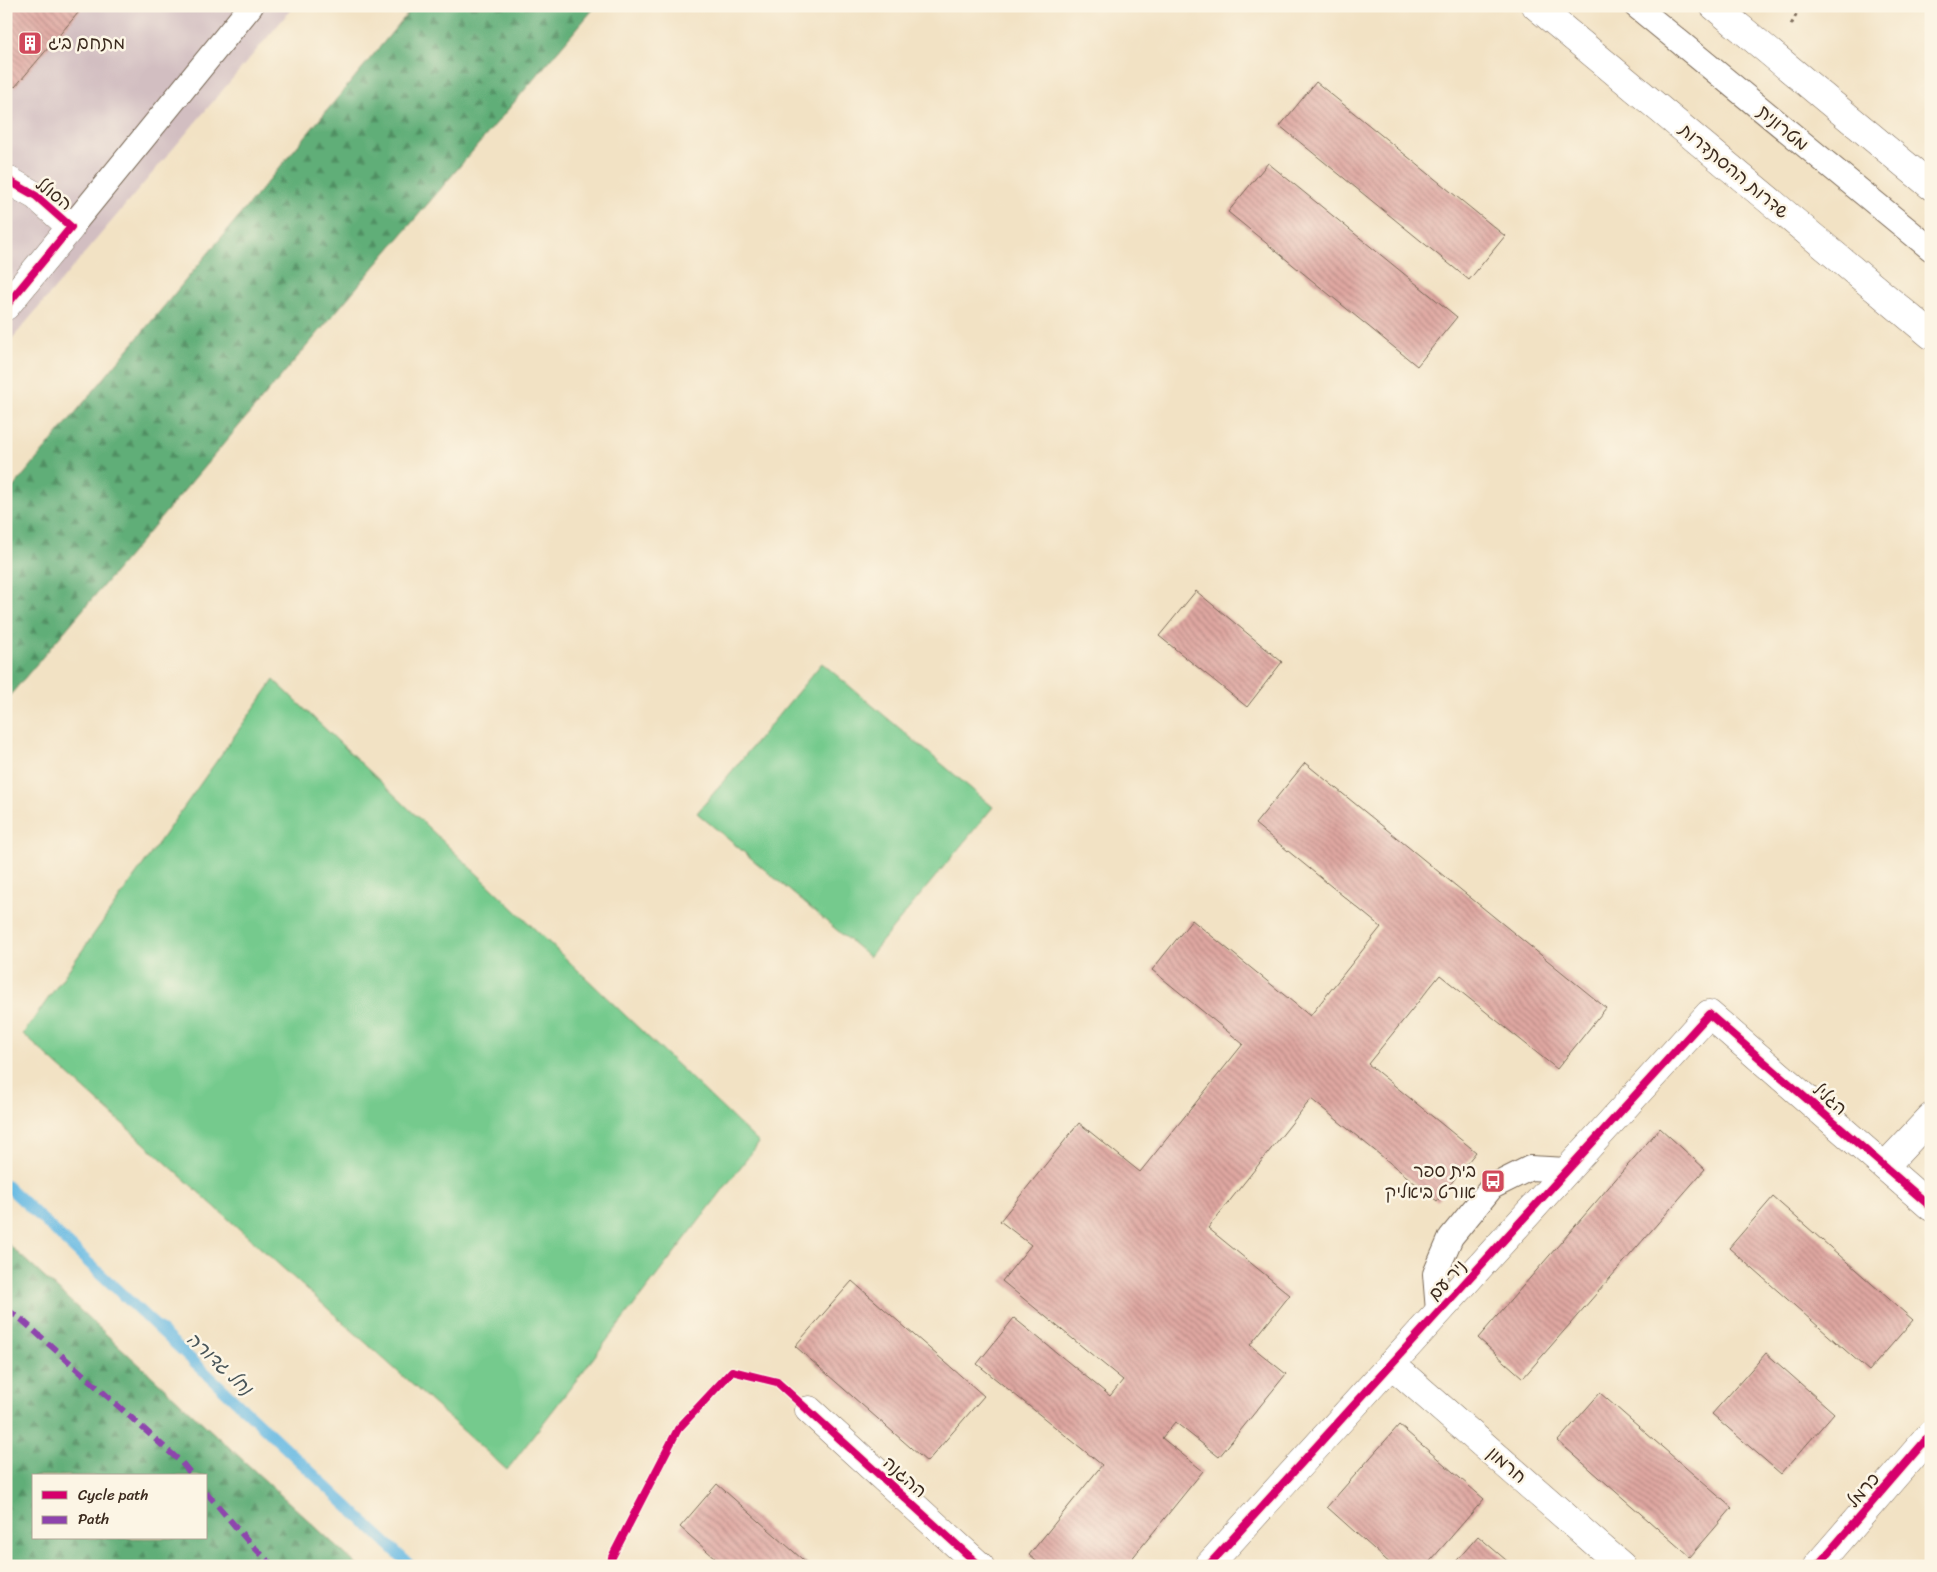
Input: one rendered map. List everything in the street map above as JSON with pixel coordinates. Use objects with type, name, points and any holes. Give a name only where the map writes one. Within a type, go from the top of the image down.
[{"type":"main road","name":"שדרות ההסתדרות","points":[[1536,6],[1931,335]]},
{"type":"main road","points":[[1714,6],[1931,186]]},
{"type":"main road","name":"הסולל","points":[[6,179],[36,196],[72,227],[6,306]]},
{"type":"main road","name":"הגליל","points":[[1709,1014],[1931,1207]]},
{"type":"main road","name":"ניר עם","points":[[1208,1566],[1709,1014]]},
{"type":"main road","points":[[1885,1166],[1931,1117]]},
{"type":"main road","name":"חרמון","points":[[1391,1364],[1622,1566]]},
{"type":"main road","name":"ההגנה","points":[[809,1410],[980,1566]]},
{"type":"main road","name":"כרמל","points":[[1817,1566],[1931,1434]]},
{"type":"lane","points":[[72,227],[251,6]]},
{"type":"lane","name":"מטרונית","points":[[1636,6],[1931,250]]},
{"type":"lane","points":[[1438,1312],[1435,1274],[1451,1237],[1492,1188],[1530,1168],[1567,1170]]},
{"type":"shaded area","points":[[6,6],[294,6],[6,346]]},
{"type":"green space","points":[[414,6],[596,6],[6,700],[6,496]]},
{"type":"green space","points":[[822,663],[993,807],[869,957],[697,813]]},
{"type":"green space","points":[[274,680],[759,1143],[507,1470],[23,1034]]},
{"type":"green space","points":[[6,1242],[358,1566],[6,1566]]},
{"type":"building","name":"מתחם ביג","points":[[6,6],[84,6],[15,87],[6,79]]},
{"type":"building","points":[[1316,82],[1505,236],[1469,280],[1280,126]]},
{"type":"building","points":[[1268,163],[1457,317],[1417,366],[1228,212]]},
{"type":"building","points":[[1196,591],[1282,662],[1247,707],[1159,636]]},
{"type":"building","points":[[1305,763],[1606,1008],[1557,1069],[1440,975],[1368,1064],[1476,1152],[1437,1201],[1311,1099],[1208,1228],[1290,1295],[1250,1345],[1286,1374],[1219,1457],[1175,1422],[1162,1438],[1203,1471],[1126,1566],[1042,1566],[1029,1555],[1102,1465],[977,1364],[1014,1318],[1110,1396],[1123,1380],[1002,1281],[1031,1245],[1000,1221],[1079,1123],[1140,1172],[1243,1044],[1152,970],[1192,920],[1310,1016],[1381,927],[1255,824]]},
{"type":"building","points":[[1660,1128],[1705,1169],[1523,1378],[1478,1338]]},
{"type":"building","points":[[1773,1197],[1913,1320],[1869,1371],[1729,1248]]},
{"type":"building","points":[[852,1281],[984,1396],[927,1462],[795,1346]]},
{"type":"building","points":[[1766,1353],[1834,1413],[1781,1474],[1712,1414]]},
{"type":"building","points":[[1600,1393],[1732,1508],[1690,1557],[1558,1441]]},
{"type":"building","points":[[1399,1425],[1484,1499],[1426,1566],[1393,1566],[1327,1507]]},
{"type":"building","points":[[717,1484],[810,1566],[724,1566],[680,1527]]},
{"type":"building","points":[[1478,1536],[1513,1566],[1452,1566]]},
{"type":"waterway","name":"נחל גדורה","points":[[6,1185],[411,1566]]},
{"type":"marked path","points":[[6,1309],[22,1320],[181,1462],[191,1474]]},
{"type":"marked path","points":[[208,1494],[248,1541],[273,1566]]},
{"type":"cycle path","points":[[6,179],[36,196],[71,227],[6,306]]},
{"type":"cycle path","points":[[1208,1566],[1709,1014],[1931,1207]]},
{"type":"cycle path","points":[[611,1566],[612,1557],[678,1429],[732,1371],[777,1382],[980,1566]]},
{"type":"cycle path","points":[[1817,1566],[1931,1434]]},
{"type":"place","name":"מתחם ביג","points":[[30,43]]},
{"type":"place","name":"בית ספר אורט ביאליק","points":[[1493,1181]]}]
